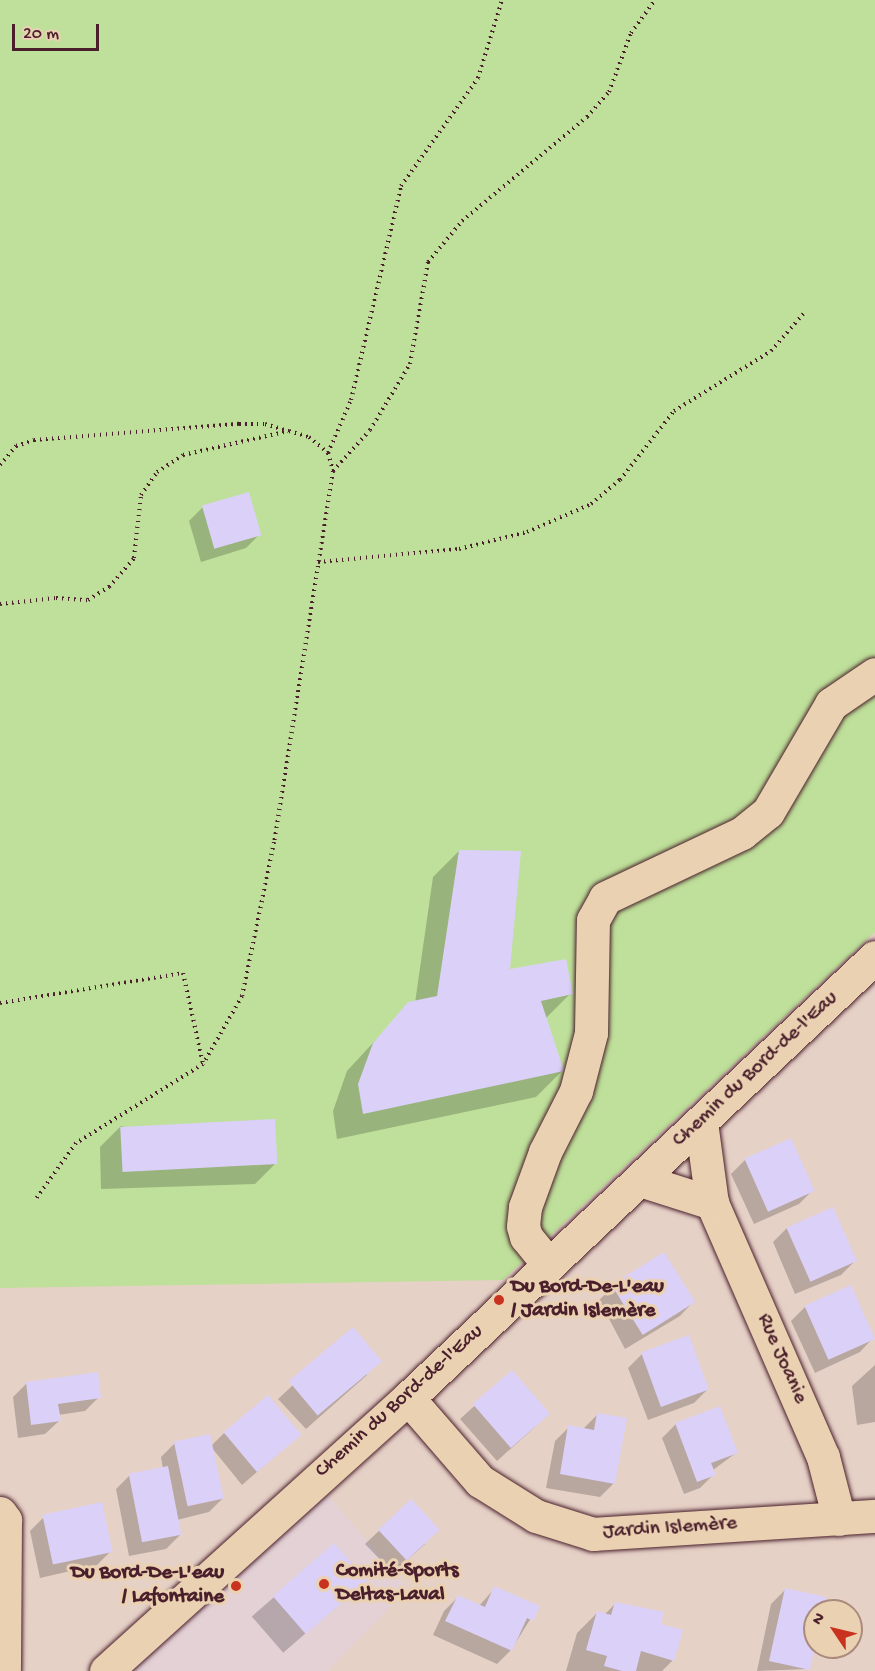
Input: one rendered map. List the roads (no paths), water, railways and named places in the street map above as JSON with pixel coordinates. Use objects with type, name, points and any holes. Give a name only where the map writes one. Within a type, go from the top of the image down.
[{"type":"street","points":[[549,1265],[526,1237],[522,1226],[525,1207],[545,1152],[576,1091],[588,1044],[593,920],[605,898],[742,833],[768,812],[831,704],[875,674]]},
{"type":"street","name":"Chemin du Bord-de-l'Eau","points":[[106,1671],[408,1398],[875,957]]},
{"type":"street","name":"Rue Joanie","points":[[701,1122],[712,1203],[823,1456],[839,1519]]},
{"type":"street","points":[[640,1180],[712,1203]]},
{"type":"street","name":"Jardin Islemère","points":[[408,1398],[480,1481],[536,1516],[593,1534],[875,1516]]},
{"type":"street","points":[[0,1513],[5,1520],[3,1670]]},
{"type":"place","name":"Du Bord-De-L'eau / Jardin Islemère","points":[[499,1300]]},
{"type":"place","name":"Comité-Sports Deltas-Laval","points":[[324,1584]]},
{"type":"place","name":"Du Bord-De-L'eau / Lafontaine","points":[[236,1586]]}]
